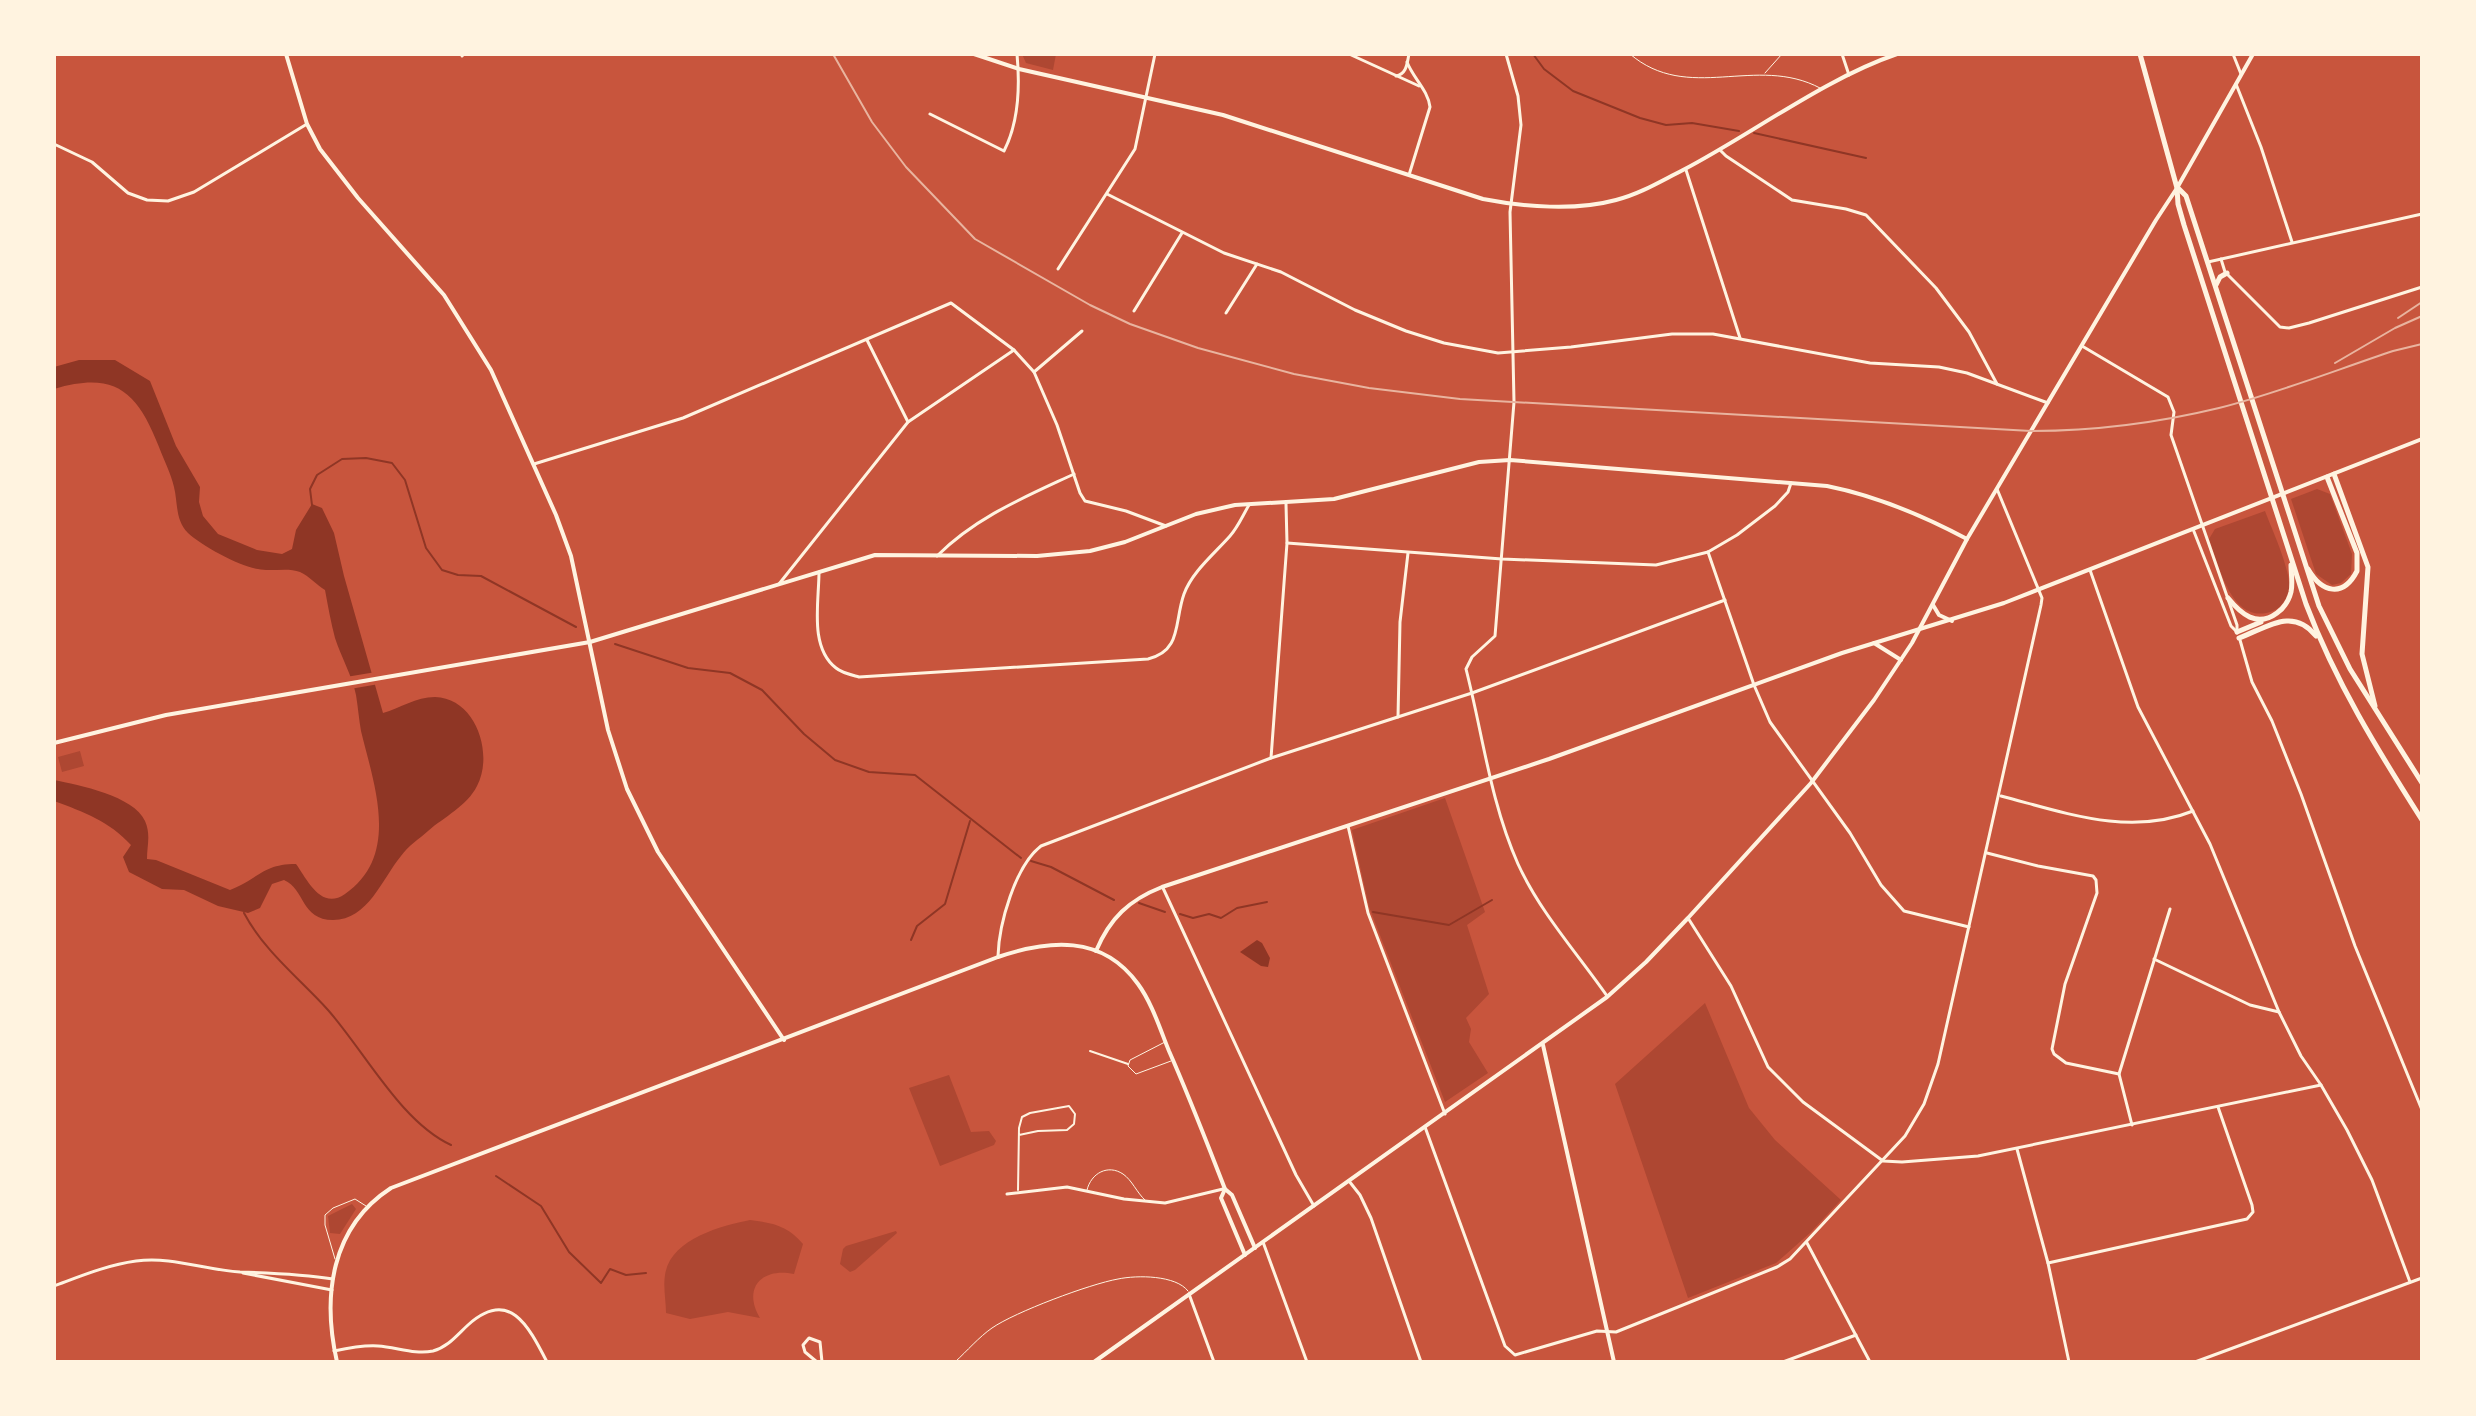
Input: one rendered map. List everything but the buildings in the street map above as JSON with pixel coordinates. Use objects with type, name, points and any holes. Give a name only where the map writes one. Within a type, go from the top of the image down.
[{"type":"main road","points":[[2140,54],[2177,188],[2184,225],[2290,556],[2321,642],[2348,699],[2422,820]]},
{"type":"main road","points":[[2177,188],[2186,196],[2302,559],[2335,640],[2422,783]]},
{"type":"main road","points":[[2216,286],[2220,277],[2227,273]]},
{"type":"main road","points":[[2302,559],[2315,581],[2331,589],[2345,586],[2357,571],[2357,553],[2331,475]]},
{"type":"main road","points":[[2331,475],[2368,567],[2362,654],[2378,715]]},
{"type":"main road","points":[[2238,635],[2278,613],[2289,599],[2292,586],[2290,556]]},
{"type":"main road","points":[[2228,598],[2243,614],[2262,621]]},
{"type":"main road","points":[[2238,635],[2290,619],[2307,625],[2321,642]]},
{"type":"street","points":[[286,54],[307,124],[320,149],[358,198],[444,295],[491,370],[571,556],[614,752],[640,817],[658,852],[784,1040]]},
{"type":"street","points":[[974,54],[1019,69],[1223,115],[1483,199],[1571,205],[1606,202],[1632,195],[1720,150],[1849,75],[1897,54]]},
{"type":"street","points":[[930,114],[1004,151],[1010,140],[1015,116],[1019,69],[1017,54]]},
{"type":"street","points":[[1058,269],[1135,149],[1155,54]]},
{"type":"street","points":[[1349,54],[1420,86]]},
{"type":"street","points":[[1396,76],[1403,73],[1409,54]]},
{"type":"street","points":[[1506,54],[1518,96],[1521,125],[1511,203],[1514,352],[1510,460],[1495,636],[1472,657],[1466,669],[1489,778],[1523,873],[1607,997]]},
{"type":"street","points":[[1842,54],[1849,75]]},
{"type":"street","points":[[2233,54],[2241,74]]},
{"type":"street","points":[[1094,1362],[1607,997],[1688,918],[1811,783],[1852,732],[1901,660],[1967,539],[2177,188],[2253,54]]},
{"type":"street","points":[[1407,62],[1429,97],[1430,107],[1409,175]]},
{"type":"street","points":[[2236,84],[2261,147],[2292,243]]},
{"type":"street","points":[[54,144],[92,162],[128,193],[147,200],[168,201],[194,192],[307,124]]},
{"type":"street","points":[[1720,150],[1792,200],[1866,215],[1936,288],[1969,332],[1997,384]]},
{"type":"street","points":[[1685,168],[1740,338]]},
{"type":"street","points":[[1107,194],[1224,253],[1281,272],[1355,310],[1406,331],[1489,353],[1672,334],[1740,338],[1870,363],[1939,367],[2048,403]]},
{"type":"street","points":[[2208,262],[2422,214]]},
{"type":"street","points":[[1134,311],[1182,233]]},
{"type":"street","points":[[2221,259],[2227,273],[2280,327],[2289,328],[2422,287]]},
{"type":"street","points":[[1226,313],[1257,264]]},
{"type":"street","points":[[533,464],[683,418],[951,303],[1014,350],[1034,372],[1085,501],[1126,511],[1166,526]]},
{"type":"street","points":[[1034,372],[1082,331]]},
{"type":"street","points":[[867,340],[908,422]]},
{"type":"street","points":[[2082,346],[2168,397],[2174,412],[2171,435],[2237,625],[2252,682],[2272,721],[2301,794],[2355,946],[2422,1110]]},
{"type":"street","points":[[779,584],[908,422],[1014,350]]},
{"type":"street","points":[[1096,951],[1108,926],[1121,910],[1162,887],[1489,778],[1874,643],[1952,621],[2422,439]]},
{"type":"street","points":[[54,743],[139,720],[590,642],[875,555],[1037,556],[1090,551],[1125,542],[1196,514],[1249,505],[1334,499],[1479,462],[1510,460],[1827,486],[1902,507],[1967,539]]},
{"type":"street","points":[[937,557],[955,539],[992,513],[1074,474]]},
{"type":"street","points":[[1287,543],[1502,559],[1656,565],[1708,552],[1737,535],[1775,506],[1788,492],[1791,483]]},
{"type":"street","points":[[1425,1127],[1505,1346],[1515,1355],[1597,1331],[1616,1332],[1777,1267],[1807,1243],[1883,1161],[1915,1123],[1932,1084],[2039,616],[2042,598],[1997,488]]},
{"type":"street","points":[[1271,758],[1287,543],[1286,504]]},
{"type":"street","points":[[819,572],[819,643],[837,669],[859,677],[1148,659],[1163,654],[1171,646],[1184,592],[1214,551],[1229,537],[1249,505]]},
{"type":"street","points":[[2193,529],[2231,626],[2238,635]]},
{"type":"street","points":[[1398,717],[1400,622],[1408,552]]},
{"type":"street","points":[[1708,552],[1770,722],[1811,783],[1850,833],[1881,885],[1904,911],[1969,927]]},
{"type":"street","points":[[2090,570],[2138,707],[2210,844],[2279,1012],[2372,1180],[2410,1282]]},
{"type":"street","points":[[998,957],[1006,914],[1023,866],[1041,846],[1271,758],[1472,693],[1725,600]]},
{"type":"street","points":[[1933,603],[1939,615],[1952,621]]},
{"type":"street","points":[[1874,643],[1901,660]]},
{"type":"street","points":[[1999,795],[2085,818],[2118,822],[2163,820],[2193,811]]},
{"type":"street","points":[[1348,826],[1368,913],[1445,1114]]},
{"type":"street","points":[[1986,853],[2093,876],[2096,880],[2097,893],[2065,984],[2052,1049],[2066,1063],[2119,1074]]},
{"type":"street","points":[[1162,887],[1296,1175],[1314,1206]]},
{"type":"street","points":[[2132,1125],[2119,1074],[2170,909]]},
{"type":"street","points":[[1688,918],[1731,986],[1768,1067],[1803,1102],[1883,1161],[1932,1161],[2017,1149],[2321,1085]]},
{"type":"street","points":[[337,1362],[332,1290],[344,1238],[366,1206],[403,1182],[998,957],[1050,943],[1096,951],[1117,962],[1137,982],[1173,1060],[1225,1189],[1232,1195],[1255,1248]]},
{"type":"street","points":[[2154,959],[2250,1005],[2279,1012]]},
{"type":"street","points":[[1543,1045],[1614,1362]]},
{"type":"street","points":[[1090,1051],[1128,1064]]},
{"type":"street","points":[[1018,1192],[1019,1135],[1022,1117],[1069,1106],[1075,1114],[1074,1124],[1067,1130],[1019,1135]]},
{"type":"street","points":[[2048,1263],[2247,1219],[2253,1212],[2247,1187],[2218,1107]]},
{"type":"street","points":[[2017,1149],[2048,1263],[2069,1362]]},
{"type":"street","points":[[1349,1181],[1371,1218],[1421,1362]]},
{"type":"street","points":[[1007,1194],[1060,1186],[1147,1202],[1172,1203],[1225,1189]]},
{"type":"street","points":[[1225,1189],[1221,1198],[1245,1255]]},
{"type":"street","points":[[1263,1242],[1307,1362]]},
{"type":"street","points":[[1807,1243],[1870,1362]]},
{"type":"street","points":[[54,1286],[107,1266],[140,1260],[239,1272],[332,1290]]},
{"type":"street","points":[[239,1272],[293,1273],[333,1279]]},
{"type":"street","points":[[2195,1362],[2422,1278]]},
{"type":"street","points":[[1189,1294],[1214,1362]]},
{"type":"street","points":[[334,1351],[371,1346],[414,1352],[434,1351],[451,1342],[486,1311],[499,1308],[514,1314],[533,1336],[547,1362]]},
{"type":"street","points":[[1783,1362],[1856,1335]]},
{"type":"street","points":[[809,1338],[820,1342],[819,1362],[805,1352],[803,1345],[809,1338]]},
{"type":"lane","points":[[1630,54],[1646,67],[1669,76],[1763,75],[1818,86],[1822,90]]},
{"type":"lane","points":[[1763,75],[1782,54]]},
{"type":"lane","points":[[1165,1042],[1130,1060],[1128,1064],[1136,1074],[1173,1060]]},
{"type":"lane","points":[[1087,1190],[1091,1178],[1113,1170],[1125,1175],[1147,1202]]},
{"type":"lane","points":[[337,1263],[325,1225],[325,1215],[333,1208],[355,1199],[366,1206]]},
{"type":"lane","points":[[955,1362],[990,1329],[1095,1285],[1120,1278],[1151,1278],[1186,1287],[1189,1294]]},
{"type":"shaded area","points":[[1022,54],[1056,54],[1053,70],[1026,63]]},
{"type":"shaded area","points":[[79,360],[115,360],[150,381],[176,446],[200,487],[199,502],[203,516],[218,534],[257,550],[282,554],[292,549],[296,530],[312,504],[322,508],[334,533],[383,713],[435,697],[461,707],[478,730],[482,744],[482,773],[473,793],[407,849],[373,897],[356,913],[345,918],[323,919],[309,910],[291,884],[284,880],[272,884],[260,908],[248,913],[218,906],[184,890],[162,889],[129,872],[123,857],[131,845],[114,830],[86,813],[54,801],[54,780],[118,798],[139,812],[145,821],[147,859],[230,890],[268,869],[296,864],[316,891],[329,899],[336,898],[362,878],[373,860],[378,840],[376,796],[356,695],[335,638],[325,590],[300,572],[263,570],[241,564],[188,533],[179,517],[173,482],[159,447],[132,399],[121,390],[93,383],[54,389],[54,367]]},
{"type":"shaded area","points":[[2317,489],[2330,494],[2352,554],[2351,574],[2341,583],[2332,585],[2316,574],[2291,499]]},
{"type":"shaded area","points":[[2265,511],[2284,561],[2289,589],[2277,609],[2257,613],[2245,609],[2236,601],[2222,577],[2209,539],[2215,529]]},
{"type":"shaded area","points":[[80,751],[84,766],[62,772],[58,757]]},
{"type":"shaded area","points":[[1445,798],[1485,912],[1467,925],[1489,994],[1466,1018],[1471,1029],[1469,1042],[1488,1073],[1445,1102],[1369,907],[1352,830]]},
{"type":"shaded area","points":[[1257,940],[1270,958],[1268,967],[1261,966],[1240,952]]},
{"type":"shaded area","points":[[1705,1003],[1749,1108],[1775,1140],[1841,1200],[1776,1263],[1688,1298],[1615,1084]]},
{"type":"shaded area","points":[[949,1075],[971,1132],[989,1131],[996,1141],[994,1145],[940,1166],[909,1088]]},
{"type":"shaded area","points":[[352,1204],[356,1209],[340,1234],[330,1233],[328,1216]]},
{"type":"shaded area","points":[[750,1220],[780,1226],[803,1244],[794,1274],[773,1274],[758,1282],[753,1297],[760,1318],[728,1312],[690,1319],[666,1313],[665,1275],[676,1252],[698,1236]]},
{"type":"shaded area","points":[[896,1231],[855,1270],[850,1272],[840,1264],[846,1246]]},
{"type":"pier","points":[[376,672],[379,684],[350,689],[346,677]]},
{"type":"waterway","points":[[1533,54],[1544,69],[1573,91],[1640,118],[1666,125],[1692,123],[1739,131]]},
{"type":"waterway","points":[[1754,133],[1866,158]]},
{"type":"waterway","points":[[312,505],[310,489],[317,475],[342,459],[366,458],[392,463],[405,480],[426,548],[442,570],[458,575],[481,576],[576,627]]},
{"type":"waterway","points":[[615,644],[688,668],[730,673],[762,690],[804,734],[835,760],[869,772],[915,775],[1021,858]]},
{"type":"waterway","points":[[911,940],[917,926],[945,904],[970,821]]},
{"type":"waterway","points":[[1031,861],[1051,867],[1114,900]]},
{"type":"waterway","points":[[1373,912],[1449,925],[1492,900]]},
{"type":"waterway","points":[[1180,914],[1193,918],[1209,914],[1221,918],[1237,908],[1267,902]]},
{"type":"waterway","points":[[1139,903],[1165,912]]},
{"type":"waterway","points":[[244,913],[272,952],[342,1027],[400,1103],[416,1120],[451,1145]]},
{"type":"waterway","points":[[496,1176],[541,1206],[569,1252],[601,1283],[610,1269],[626,1275],[646,1273]]},
{"type":"railway","points":[[833,54],[872,122],[906,167],[975,239],[1090,305],[1130,324],[1198,348],[1294,374],[1369,388],[1460,399],[2031,431],[2079,430],[2172,418],[2219,408],[2422,344]]},
{"type":"railway","points":[[2398,318],[2422,302]]},
{"type":"railway","points":[[2335,363],[2422,316]]}]
